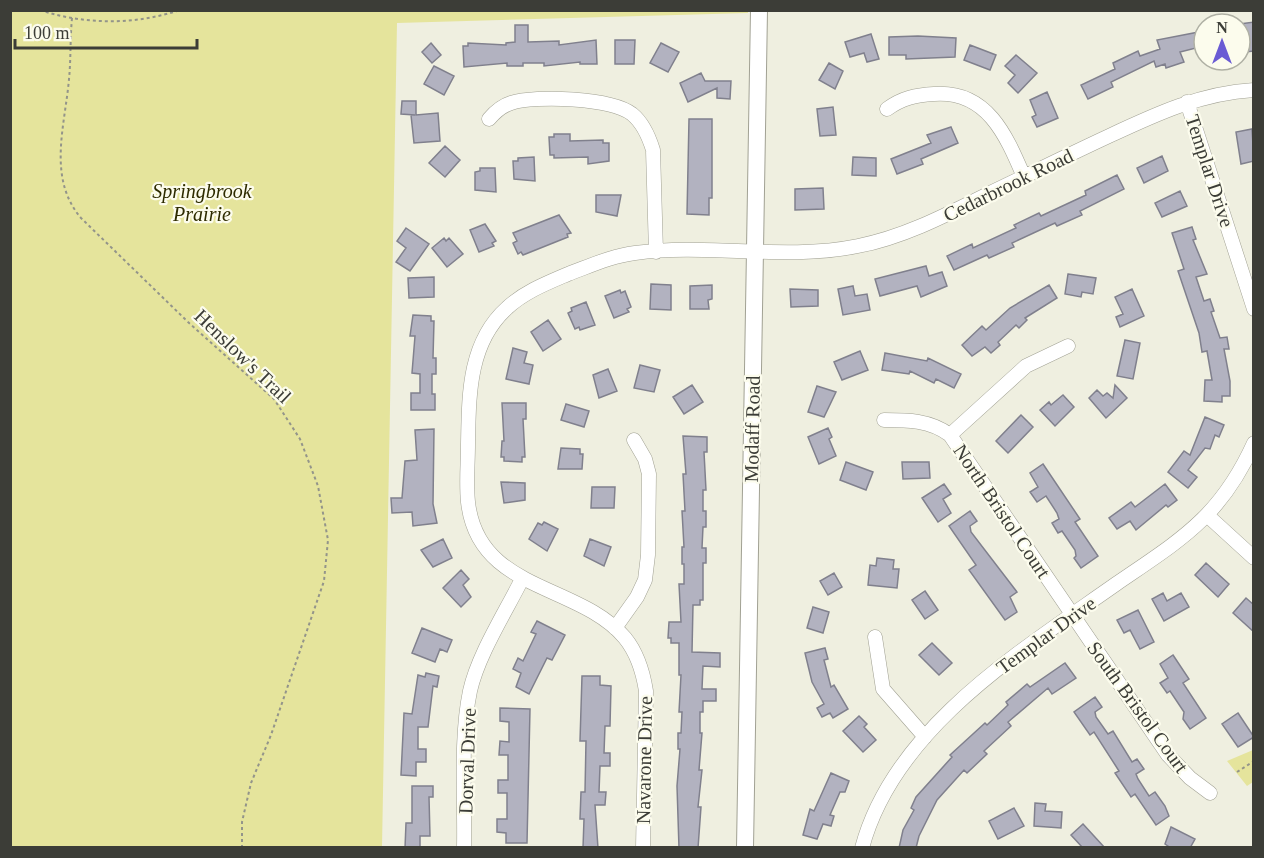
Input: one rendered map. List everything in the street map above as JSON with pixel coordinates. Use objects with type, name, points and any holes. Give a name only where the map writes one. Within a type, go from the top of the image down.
[{"type":"street","name":"Modaff Road","points":[[745,848],[759,10]]},
{"type":"street","name":"Cedarbrook Road","points":[[755,253],[822,252],[883,240],[923,226],[1152,116],[1188,102],[1254,90]]},
{"type":"street","points":[[887,109],[904,99],[918,95],[955,94],[974,101],[998,123],[1024,177]]},
{"type":"street","points":[[489,119],[504,105],[523,101],[597,101],[621,108],[635,116],[653,150],[656,252]]},
{"type":"street","name":"Templar Drive","points":[[1188,102],[1254,309]]},
{"type":"street","name":"Navarone Drive","points":[[643,848],[645,691],[638,662],[626,639],[615,628],[594,614],[522,579],[501,563],[484,544],[471,515],[468,502],[469,397],[472,375],[481,345],[490,327],[503,312],[534,290],[606,260],[656,252],[755,253]]},
{"type":"street","points":[[950,435],[1026,366],[1068,346]]},
{"type":"street","name":"North Bristol Court","points":[[884,420],[921,422],[934,425],[950,435],[1072,615]]},
{"type":"street","points":[[615,628],[641,590],[647,569],[649,474],[645,459],[634,440]]},
{"type":"street","name":"Templar Drive","points":[[862,848],[885,789],[897,770],[925,737],[1000,665],[1172,545],[1208,516],[1237,477],[1254,443]]},
{"type":"street","points":[[1208,516],[1254,558]]},
{"type":"street","name":"Dorval Drive","points":[[464,848],[467,716],[470,691],[476,672],[522,579]]},
{"type":"street","name":"South Bristol Court","points":[[1072,615],[1168,755],[1190,778],[1210,793]]},
{"type":"street","points":[[875,638],[883,689],[890,700],[925,737]]},
{"type":"path","points":[[40,10],[72,18],[123,21],[180,10]]},
{"type":"path","name":"Henslow's Trail","points":[[72,18],[70,77],[60,154],[62,182],[71,205],[81,218],[188,322],[274,399],[300,439],[311,463],[322,500],[328,540],[324,581],[271,735],[251,783],[242,822],[242,848]]},
{"type":"path","points":[[1237,772],[1254,761]]},
{"type":"green space","name":"Springbrook Prairie","points":[[10,11],[748,11],[748,13],[397,23],[382,847],[11,847]]},
{"type":"green space","points":[[1253,750],[1253,782],[1247,786],[1227,761]]},
{"type":"building","points":[[1252,22],[1254,22],[1254,51],[1252,51]]},
{"type":"building","points":[[515,25],[528,25],[528,42],[559,41],[559,45],[596,40],[597,64],[580,64],[580,62],[544,66],[544,63],[523,63],[523,66],[507,66],[507,63],[464,67],[463,46],[468,46],[468,43],[506,45],[506,43],[515,42]]},
{"type":"building","points":[[1192,33],[1192,49],[1180,52],[1184,62],[1166,68],[1165,64],[1156,67],[1154,61],[1111,82],[1113,87],[1088,99],[1081,85],[1115,69],[1113,63],[1138,51],[1140,56],[1160,49],[1157,40]]},
{"type":"building","points":[[871,34],[879,59],[867,62],[864,53],[850,57],[845,42]]},
{"type":"building","points":[[889,37],[956,38],[955,57],[906,59],[906,55],[889,55]]},
{"type":"building","points":[[615,40],[635,40],[634,64],[615,64]]},
{"type":"building","points":[[431,43],[441,55],[432,63],[422,52]]},
{"type":"building","points":[[661,43],[679,52],[668,72],[650,63]]},
{"type":"building","points":[[970,45],[996,55],[990,70],[964,60]]},
{"type":"building","points":[[1016,55],[1037,73],[1018,93],[1008,83],[1015,75],[1005,66]]},
{"type":"building","points":[[829,63],[843,71],[835,89],[819,80]]},
{"type":"building","points":[[434,66],[454,76],[444,95],[424,84]]},
{"type":"building","points":[[701,73],[705,81],[731,81],[730,99],[717,98],[717,88],[688,102],[680,83]]},
{"type":"building","points":[[1047,92],[1058,118],[1037,127],[1032,117],[1036,115],[1030,100]]},
{"type":"building","points":[[402,101],[416,101],[416,115],[438,113],[440,141],[414,143],[411,115],[415,115],[401,114]]},
{"type":"building","points":[[833,107],[836,135],[820,136],[817,109]]},
{"type":"building","points":[[689,119],[712,119],[712,198],[709,198],[709,215],[687,214]]},
{"type":"building","points":[[951,127],[958,143],[921,159],[923,164],[897,174],[891,159],[931,143],[927,135]]},
{"type":"building","points":[[1252,129],[1254,161],[1241,164],[1236,132]]},
{"type":"building","points":[[554,134],[570,134],[570,141],[603,140],[603,143],[609,143],[609,161],[588,164],[588,157],[554,158],[554,155],[550,155],[549,137],[554,137]]},
{"type":"building","points":[[445,146],[460,160],[445,177],[429,163]]},
{"type":"building","points":[[1162,156],[1168,171],[1144,183],[1137,168]]},
{"type":"building","points":[[534,157],[535,181],[514,179],[513,161],[518,161],[518,158]]},
{"type":"building","points":[[853,157],[876,158],[876,176],[852,175]]},
{"type":"building","points":[[480,168],[495,168],[496,192],[475,190],[475,172],[480,171]]},
{"type":"building","points":[[1117,175],[1124,189],[1080,211],[1082,215],[1057,226],[1055,223],[1012,243],[1014,247],[989,258],[987,255],[954,270],[947,256],[972,244],[973,248],[1016,228],[1014,225],[1039,213],[1041,216],[1086,195],[1085,191]]},
{"type":"building","points":[[823,188],[824,209],[795,210],[795,189]]},
{"type":"building","points":[[1180,191],[1187,206],[1162,217],[1155,203]]},
{"type":"building","points":[[596,195],[621,195],[617,216],[596,212]]},
{"type":"building","points":[[559,215],[571,233],[567,234],[568,237],[523,255],[521,252],[518,254],[513,243],[517,241],[513,233]]},
{"type":"building","points":[[485,224],[496,241],[492,243],[494,246],[479,252],[470,230]]},
{"type":"building","points":[[1192,227],[1196,239],[1193,240],[1207,274],[1196,277],[1204,301],[1210,299],[1214,311],[1211,312],[1220,338],[1227,337],[1229,349],[1224,349],[1230,381],[1230,396],[1222,396],[1222,402],[1204,401],[1205,380],[1212,380],[1207,351],[1202,352],[1199,333],[1178,271],[1184,269],[1172,233]]},
{"type":"building","points":[[406,228],[429,244],[410,271],[396,262],[406,248],[397,241]]},
{"type":"building","points":[[444,238],[446,241],[449,238],[463,254],[447,267],[432,248]]},
{"type":"building","points":[[926,266],[929,276],[942,272],[947,286],[921,297],[917,286],[880,296],[875,279]]},
{"type":"building","points":[[1068,274],[1096,278],[1093,294],[1082,292],[1081,297],[1065,294]]},
{"type":"building","points":[[434,277],[434,297],[409,298],[408,278]]},
{"type":"building","points":[[651,284],[671,285],[671,310],[650,309]]},
{"type":"building","points":[[712,285],[712,299],[708,300],[709,309],[690,309],[690,286]]},
{"type":"building","points":[[1049,285],[1057,298],[1025,318],[1027,320],[1019,328],[1016,325],[998,342],[1000,345],[991,353],[985,347],[972,356],[962,345],[982,326],[986,330],[1010,308]]},
{"type":"building","points":[[853,286],[855,296],[867,294],[870,310],[843,315],[838,289]]},
{"type":"building","points":[[790,289],[818,290],[818,306],[791,307]]},
{"type":"building","points":[[1132,289],[1144,316],[1120,327],[1116,317],[1123,314],[1115,297]]},
{"type":"building","points":[[620,290],[621,293],[625,291],[631,307],[627,309],[629,312],[614,318],[605,296]]},
{"type":"building","points":[[586,302],[595,325],[580,330],[579,327],[575,329],[568,313],[572,311],[571,308]]},
{"type":"building","points":[[413,315],[431,316],[431,321],[434,321],[433,358],[436,358],[436,374],[432,374],[432,394],[435,394],[435,410],[411,410],[411,393],[420,393],[420,374],[412,373],[415,336],[410,336]]},
{"type":"building","points":[[548,320],[561,339],[543,351],[531,332]]},
{"type":"building","points":[[1125,340],[1140,343],[1133,379],[1117,376]]},
{"type":"building","points":[[513,348],[527,352],[524,363],[533,365],[529,384],[506,379]]},
{"type":"building","points":[[860,351],[868,370],[842,380],[834,362]]},
{"type":"building","points":[[885,353],[927,361],[928,358],[961,374],[954,388],[936,379],[934,383],[910,371],[909,374],[882,370]]},
{"type":"building","points":[[640,365],[660,370],[654,392],[634,388]]},
{"type":"building","points":[[608,369],[617,391],[599,398],[593,375]]},
{"type":"building","points":[[692,385],[703,402],[684,414],[673,397]]},
{"type":"building","points":[[1115,385],[1127,398],[1106,418],[1089,398],[1097,390],[1103,396],[1107,393],[1113,398]]},
{"type":"building","points":[[817,386],[836,392],[824,417],[808,412]]},
{"type":"building","points":[[1063,395],[1074,407],[1055,426],[1040,410],[1049,402],[1051,405]]},
{"type":"building","points":[[502,403],[526,403],[526,419],[523,419],[525,457],[522,457],[522,462],[504,461],[504,457],[501,457],[502,441],[504,441]]},
{"type":"building","points":[[566,404],[589,411],[584,427],[561,420]]},
{"type":"building","points":[[1021,415],[1033,427],[1008,453],[996,441]]},
{"type":"building","points":[[1205,417],[1224,425],[1219,437],[1215,435],[1210,449],[1205,448],[1188,470],[1197,477],[1188,488],[1168,472],[1184,451],[1190,455]]},
{"type":"building","points":[[828,428],[832,437],[829,439],[836,456],[819,464],[808,437]]},
{"type":"building","points":[[434,429],[433,504],[437,523],[413,526],[412,512],[392,513],[391,498],[402,498],[405,461],[417,460],[415,430]]},
{"type":"building","points":[[683,436],[707,437],[707,452],[704,452],[706,490],[703,490],[706,527],[703,527],[702,548],[706,548],[706,563],[703,563],[703,600],[700,600],[700,605],[693,605],[692,652],[720,653],[720,667],[703,666],[702,689],[716,689],[716,701],[703,701],[703,712],[700,712],[700,733],[702,733],[699,770],[702,770],[698,807],[701,807],[698,848],[679,848],[677,786],[680,749],[678,749],[678,733],[681,733],[682,712],[679,712],[681,675],[679,675],[679,643],[671,643],[671,638],[668,638],[669,622],[681,622],[679,584],[684,584],[682,511],[685,511],[683,474],[686,474]]},
{"type":"building","points":[[561,448],[580,449],[580,454],[583,454],[582,469],[558,469]]},
{"type":"building","points":[[846,462],[873,472],[866,490],[840,480]]},
{"type":"building","points":[[902,462],[929,462],[930,478],[903,479]]},
{"type":"building","points":[[1043,464],[1080,519],[1075,522],[1098,556],[1081,568],[1074,558],[1075,550],[1062,531],[1058,533],[1052,523],[1059,519],[1046,496],[1037,502],[1030,492],[1038,487],[1030,473]]},
{"type":"building","points":[[501,482],[525,483],[525,500],[504,503]]},
{"type":"building","points":[[944,484],[951,494],[943,499],[951,513],[938,522],[922,498]]},
{"type":"building","points":[[1165,484],[1177,500],[1168,507],[1166,505],[1136,530],[1130,521],[1117,529],[1109,518],[1131,502],[1135,507]]},
{"type":"building","points":[[592,487],[615,487],[614,508],[591,508]]},
{"type":"building","points":[[970,511],[977,521],[970,526],[971,532],[1017,592],[1010,597],[1017,612],[1005,620],[969,570],[976,565],[949,526]]},
{"type":"building","points":[[544,522],[558,529],[547,551],[529,539],[538,523],[542,525]]},
{"type":"building","points":[[443,539],[452,558],[433,567],[421,550]]},
{"type":"building","points":[[590,539],[611,547],[604,566],[584,556]]},
{"type":"building","points":[[877,558],[894,560],[893,569],[899,569],[897,588],[868,585],[870,565],[876,566]]},
{"type":"building","points":[[1206,563],[1229,584],[1218,597],[1195,575]]},
{"type":"building","points":[[461,570],[469,579],[463,585],[471,597],[461,607],[443,588]]},
{"type":"building","points":[[834,573],[842,587],[828,595],[820,581]]},
{"type":"building","points":[[925,591],[938,610],[925,619],[912,600]]},
{"type":"building","points":[[1163,593],[1167,601],[1181,593],[1189,607],[1164,621],[1152,599]]},
{"type":"building","points":[[1246,598],[1254,605],[1254,632],[1233,613]]},
{"type":"building","points":[[813,607],[829,612],[823,633],[807,628]]},
{"type":"building","points":[[1138,610],[1154,642],[1140,649],[1130,630],[1124,633],[1117,620]]},
{"type":"building","points":[[537,621],[565,635],[552,660],[547,658],[529,694],[516,687],[521,673],[513,669],[518,658],[523,661],[536,634],[531,632]]},
{"type":"building","points":[[422,628],[452,640],[447,652],[440,649],[435,662],[412,653]]},
{"type":"building","points":[[932,643],[952,663],[939,675],[919,655]]},
{"type":"building","points":[[825,648],[828,659],[824,660],[831,687],[834,685],[848,709],[833,718],[830,713],[822,717],[817,708],[824,704],[812,682],[805,653]]},
{"type":"building","points":[[1173,655],[1189,679],[1183,683],[1206,718],[1190,729],[1183,719],[1184,712],[1170,691],[1167,693],[1160,683],[1168,678],[1160,664]]},
{"type":"building","points":[[1065,663],[1076,678],[1052,694],[1048,688],[1008,722],[1011,726],[984,751],[987,754],[967,773],[964,770],[937,800],[919,836],[916,848],[899,848],[903,830],[914,810],[911,808],[916,797],[952,757],[950,755],[985,723],[987,725],[1008,705],[1006,702],[1027,684],[1030,687]]},
{"type":"building","points":[[426,673],[439,676],[437,687],[433,686],[428,727],[418,727],[418,749],[426,749],[426,762],[416,762],[416,776],[401,775],[404,713],[412,714],[418,675],[425,677]]},
{"type":"building","points":[[582,676],[600,676],[600,685],[611,686],[610,726],[605,726],[604,753],[610,753],[610,766],[600,766],[599,792],[606,792],[605,805],[595,805],[598,848],[583,848],[584,819],[580,819],[581,792],[585,792],[586,741],[580,741]]},
{"type":"building","points":[[1095,697],[1102,707],[1095,712],[1096,717],[1108,734],[1113,731],[1132,762],[1137,759],[1144,769],[1136,774],[1138,779],[1149,796],[1155,792],[1165,806],[1169,816],[1156,825],[1135,794],[1131,797],[1115,773],[1119,771],[1094,732],[1090,735],[1074,712]]},
{"type":"building","points":[[500,708],[530,709],[527,843],[506,843],[506,833],[497,832],[497,819],[507,819],[507,793],[498,793],[498,780],[508,780],[508,755],[499,755],[500,741],[509,742],[509,722],[500,721]]},
{"type":"building","points":[[1238,713],[1254,737],[1238,747],[1222,724]]},
{"type":"building","points":[[859,716],[867,724],[864,727],[876,740],[863,752],[843,731]]},
{"type":"building","points":[[831,773],[849,781],[845,792],[840,792],[830,815],[834,816],[831,826],[823,824],[817,839],[803,835],[810,809],[814,811]]},
{"type":"building","points":[[412,786],[433,786],[433,797],[429,797],[430,836],[420,836],[420,848],[405,848],[406,823],[412,823]]},
{"type":"building","points":[[1035,803],[1046,804],[1045,811],[1062,812],[1061,828],[1034,826]]},
{"type":"building","points":[[1014,808],[1024,826],[998,839],[989,821]]},
{"type":"building","points":[[1083,824],[1105,848],[1083,848],[1071,835]]},
{"type":"building","points":[[1171,827],[1195,839],[1190,848],[1171,848],[1165,844]]}]
